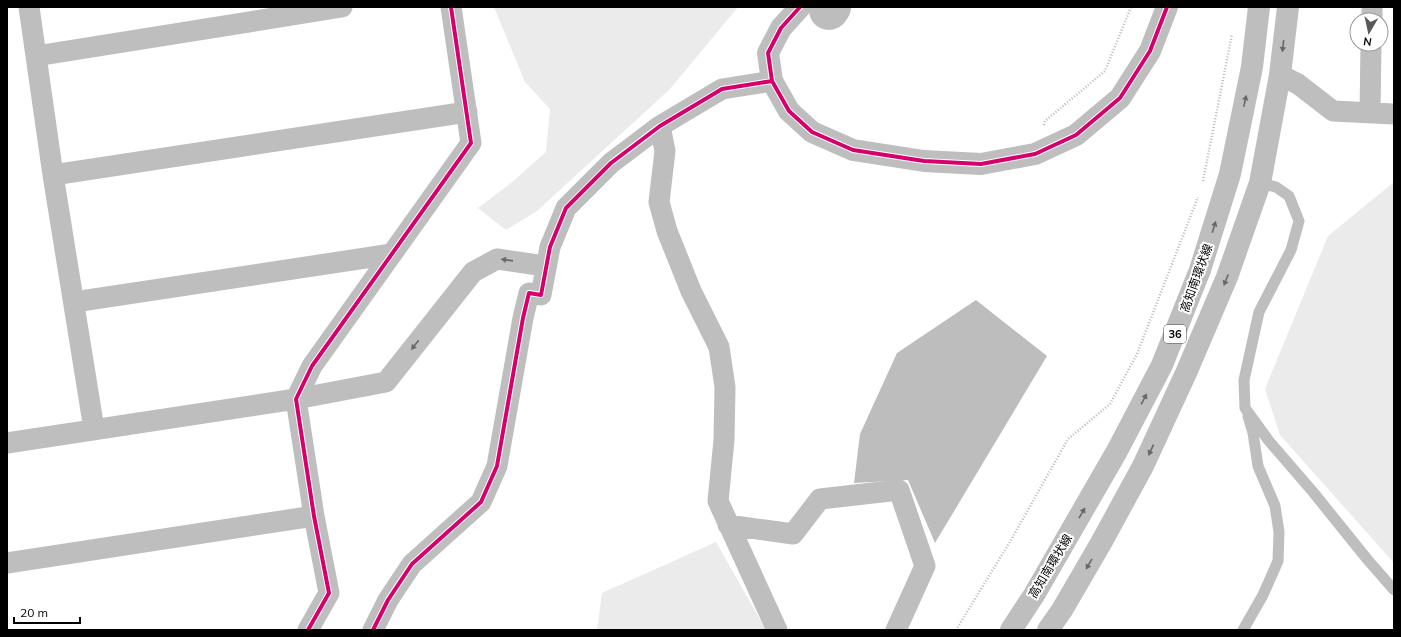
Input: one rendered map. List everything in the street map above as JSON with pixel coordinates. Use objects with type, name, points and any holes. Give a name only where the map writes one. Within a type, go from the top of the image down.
[{"type":"main road","points":[[800,7],[781,28],[768,53],[772,80],[789,111],[812,132],[853,150],[924,161],[981,164],[1035,154],[1076,135],[1120,98],[1150,50],[1167,7]]},
{"type":"main road","name":"高知南環状線","points":[[1011,630],[1038,588],[1117,451],[1162,365],[1197,278],[1230,174],[1252,67],[1259,7]]},
{"type":"main road","name":"36","points":[[1048,630],[1062,610],[1101,543],[1143,466],[1186,373],[1227,277],[1260,183],[1280,75],[1288,7]]},
{"type":"street","points":[[29,7],[94,429]]},
{"type":"street","points":[[36,56],[342,7]]},
{"type":"street","points":[[308,630],[329,593],[314,516],[296,399],[312,366],[471,143],[450,7]]},
{"type":"street","points":[[1370,113],[1371,52]]},
{"type":"street","points":[[1280,75],[1298,84],[1333,111],[1394,114]]},
{"type":"street","points":[[373,630],[388,600],[412,564],[481,502],[497,466],[523,318],[528,299],[530,293],[541,295],[545,266],[550,246],[566,208],[611,164],[660,126],[722,89],[772,80]]},
{"type":"street","points":[[54,175],[467,112]]},
{"type":"street","points":[[660,126],[665,151],[659,202],[667,231],[691,291],[718,347],[725,387],[724,440],[718,501],[777,630]]},
{"type":"street","points":[[74,302],[392,254]]},
{"type":"street","points":[[7,443],[296,399],[386,382],[473,272],[497,259],[545,266]]},
{"type":"street","points":[[728,525],[793,534],[820,499],[899,490],[925,566],[896,630]]},
{"type":"street","points":[[7,563],[314,516]]},
{"type":"lane","points":[[1243,630],[1263,595],[1278,561],[1279,532],[1275,506],[1258,466],[1253,433],[1245,408],[1244,380],[1259,312],[1291,250],[1299,221],[1288,196],[1276,188],[1260,183]]},
{"type":"lane","points":[[1245,408],[1269,441],[1394,590]]},
{"type":"path","points":[[1035,154],[1045,121],[1106,71],[1131,7]]},
{"type":"path","points":[[1202,186],[1233,29]]},
{"type":"path","points":[[956,630],[1011,540],[1068,439],[1110,404],[1137,354],[1199,193]]},
{"type":"shaded area","points":[[494,7],[738,7],[670,89],[537,211],[506,230],[478,208],[511,183],[546,152],[550,109],[525,82]]},
{"type":"shaded area","points":[[1394,182],[1394,563],[1280,435],[1265,389],[1328,236]]},
{"type":"shaded area","points":[[976,300],[1047,356],[935,543],[908,480],[854,483],[860,434],[897,353]]},
{"type":"shaded area","points":[[716,542],[766,630],[597,630],[602,593]]},
{"type":"cycle path","points":[[308,630],[329,593],[314,516],[296,399],[312,366],[471,143],[451,7]]},
{"type":"cycle path","points":[[800,7],[781,28],[768,53],[772,81],[789,111],[812,132],[853,150],[924,161],[981,164],[1035,154],[1076,135],[1120,98],[1150,51],[1167,7]]},
{"type":"cycle path","points":[[373,630],[388,600],[412,564],[481,502],[497,466],[523,318],[529,293],[541,295],[550,247],[566,208],[611,163],[660,126],[722,89],[772,81]]}]
